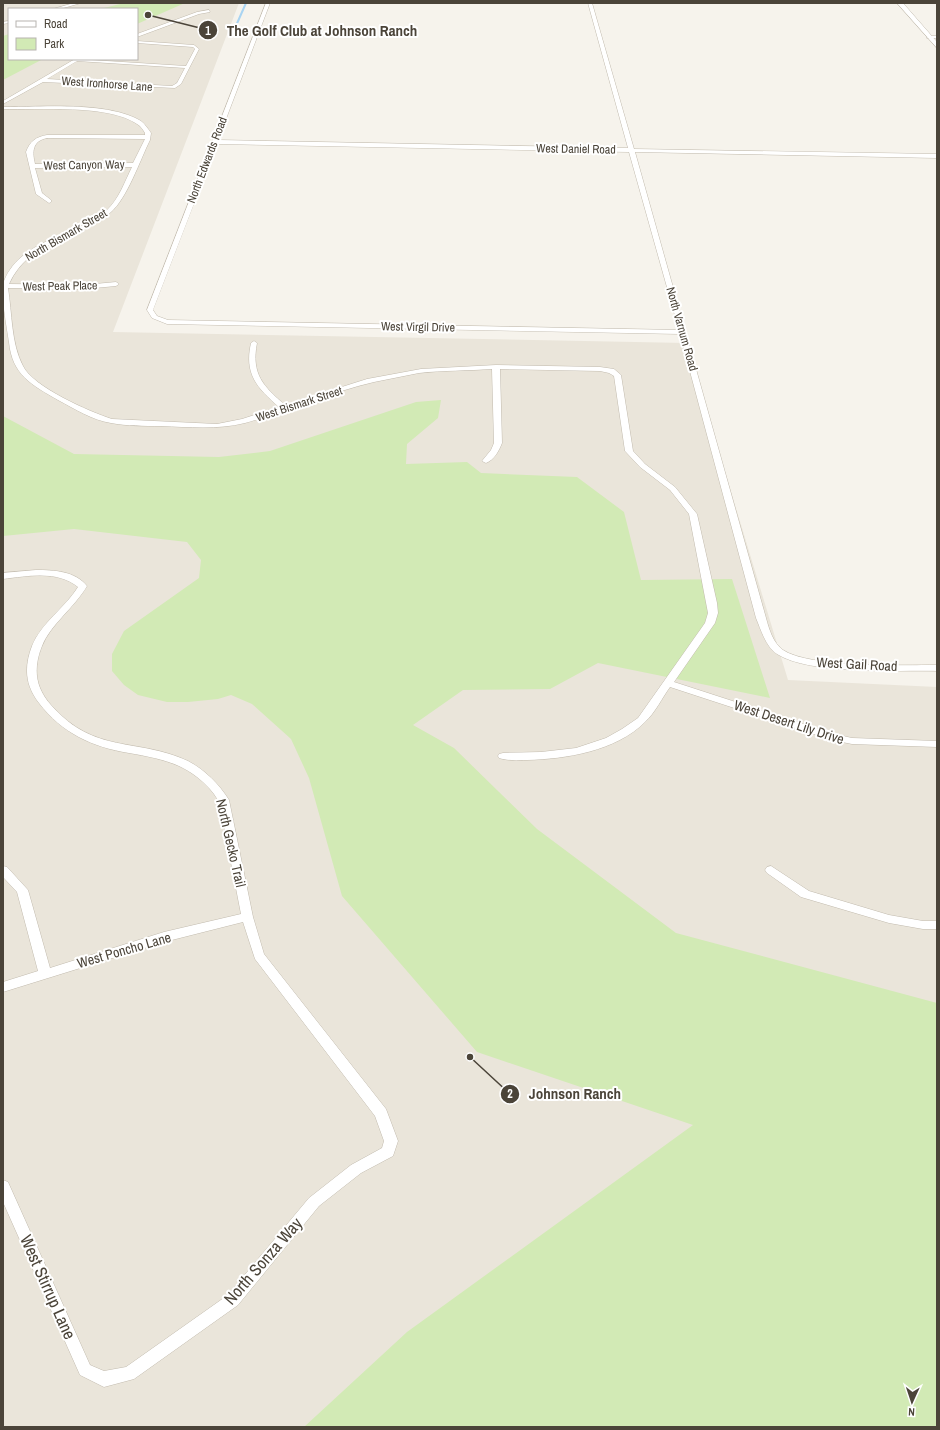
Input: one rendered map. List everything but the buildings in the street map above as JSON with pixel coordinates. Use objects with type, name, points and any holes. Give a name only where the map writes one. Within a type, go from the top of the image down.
[{"type":"street","points":[[63,3],[70,5]]},
{"type":"street","points":[[59,8],[79,3]]},
{"type":"street","name":"North Edwards Road","points":[[154,317],[150,310],[268,3]]},
{"type":"street","name":"North Varnum Road","points":[[590,3],[683,332],[761,618],[767,635],[780,652]]},
{"type":"street","points":[[900,3],[937,46]]},
{"type":"street","points":[[138,36],[198,13],[209,11]]},
{"type":"street","points":[[929,37],[937,37]]},
{"type":"street","points":[[94,60],[187,66],[197,49],[194,46],[138,42]]},
{"type":"street","points":[[3,103],[76,60]]},
{"type":"street","name":"West Ironhorse Lane","points":[[41,80],[173,87],[179,84],[187,66]]},
{"type":"street","points":[[3,108],[97,110],[113,112],[124,115],[144,125],[148,133],[148,137],[41,137],[35,140],[29,152],[39,194],[49,201]]},
{"type":"street","name":"North Bismark Street","points":[[5,286],[7,278],[28,256],[107,212],[117,202],[148,137]]},
{"type":"street","name":"West Daniel Road","points":[[214,142],[937,156]]},
{"type":"street","name":"West Canyon Way","points":[[33,166],[134,165]]},
{"type":"street","name":"West Peak Place","points":[[5,286],[84,287],[116,284]]},
{"type":"street","points":[[5,286],[6,318]]},
{"type":"street","name":"West Virgil Drive","points":[[154,317],[167,322],[683,332]]},
{"type":"street","name":"West Bismark Street","points":[[6,318],[13,350],[20,368],[28,378],[38,386],[93,415],[111,421],[142,424],[217,426],[243,421],[370,381],[398,375],[453,368],[496,367],[600,369],[611,371],[617,375],[629,451],[634,459],[643,467],[678,493],[693,514],[712,603],[713,613],[710,623],[668,683]]},
{"type":"street","points":[[254,343],[251,359],[253,370],[268,395],[284,408]]},
{"type":"street","points":[[486,461],[495,451],[498,443],[496,367]]},
{"type":"street","name":"North Gecko Trail","points":[[3,576],[50,574],[70,577],[83,586],[78,597],[58,617],[44,635],[34,652],[30,671],[32,686],[65,726],[84,737],[119,748],[158,755],[191,768],[214,785],[224,800],[247,917],[259,956],[381,1113],[391,1141]]},
{"type":"street","name":"West Gail Road","points":[[780,652],[802,661],[837,665],[937,668]]},
{"type":"street","points":[[503,756],[544,757],[565,754],[614,740],[642,720],[668,683]]},
{"type":"street","name":"West Desert Lily Drive","points":[[668,683],[852,742],[937,744]]},
{"type":"street","points":[[3,870],[22,890],[45,973]]},
{"type":"street","points":[[771,870],[805,894],[889,918],[937,926]]},
{"type":"street","name":"West Poncho Lane","points":[[3,987],[164,937],[247,917]]},
{"type":"street","name":"North Sonza Way","points":[[104,1379],[129,1374],[232,1300],[314,1202],[356,1169],[388,1152],[391,1141]]},
{"type":"street","name":"West Stirrup Lane","points":[[3,1186],[85,1370],[104,1379]]},
{"type":"shaded area","points":[[3,3],[239,3],[113,332],[686,343],[788,680],[937,687],[937,1427],[3,1427]]},
{"type":"green space","points":[[124,3],[185,3],[138,24],[138,8],[104,8]]},
{"type":"green space","points":[[8,34],[8,60],[41,60],[3,80],[3,36]]},
{"type":"green space","points":[[441,400],[438,418],[407,444],[406,464],[467,462],[481,473],[577,477],[624,512],[641,580],[732,579],[770,698],[598,663],[550,689],[463,690],[413,725],[454,748],[537,829],[676,933],[937,1003],[937,1427],[304,1427],[407,1332],[693,1125],[477,1052],[342,896],[309,778],[291,739],[252,704],[231,695],[218,699],[188,702],[167,702],[138,695],[124,685],[112,671],[112,654],[124,631],[199,578],[201,560],[187,542],[74,529],[3,536],[3,416],[74,454],[219,457],[270,451],[416,402]]},
{"type":"waterway","points":[[235,28],[246,3]]},
{"type":"place","name":"The Golf Club at Johnson Ranch","points":[[148,15]]},
{"type":"place","name":"Johnson Ranch","points":[[470,1057]]}]
